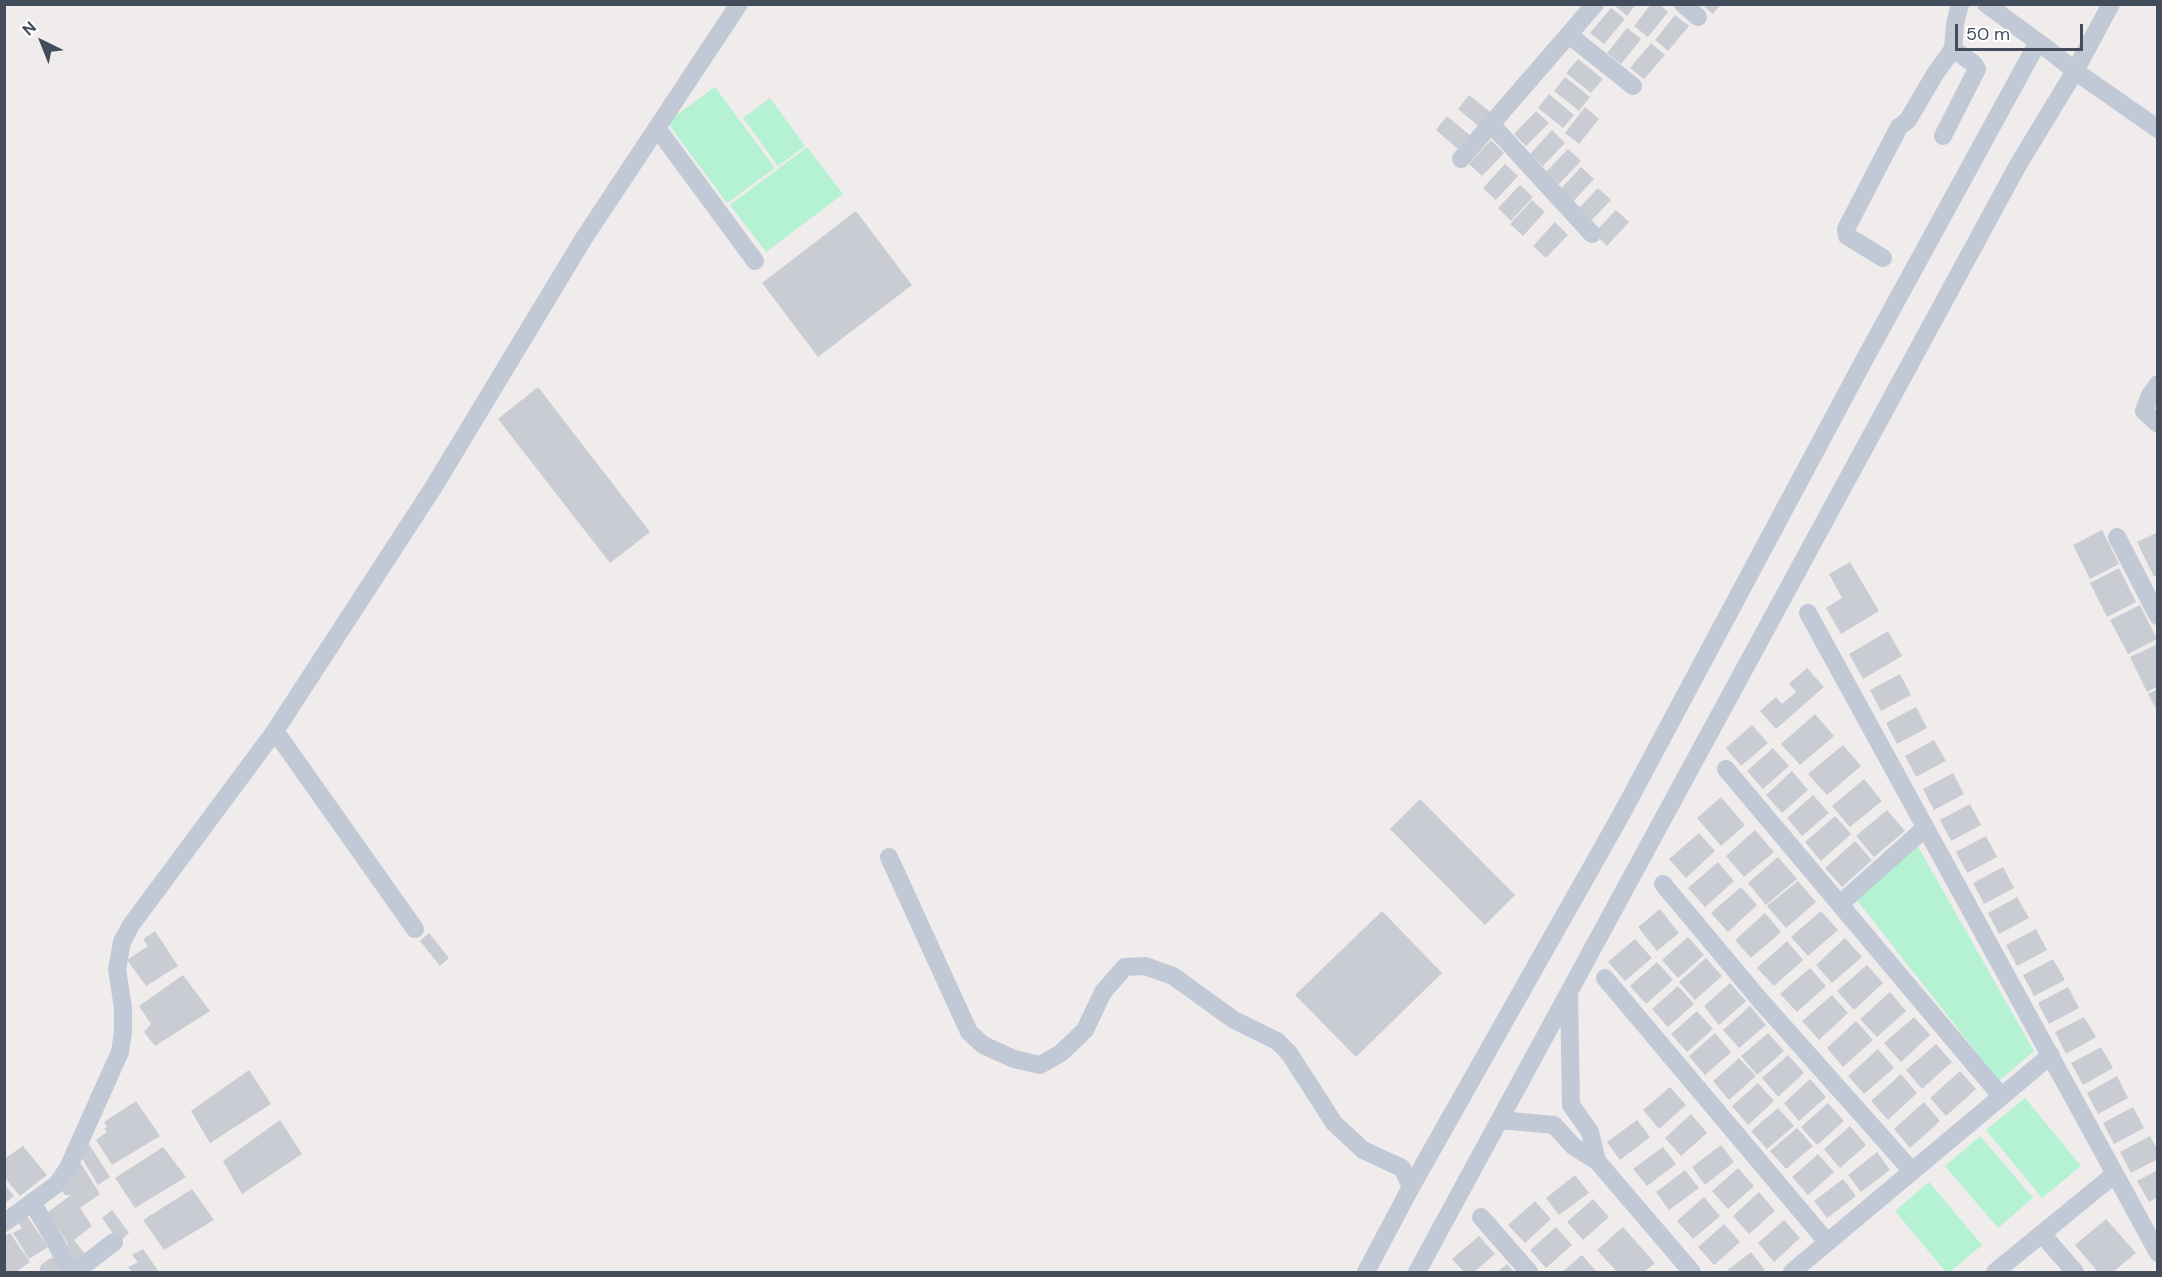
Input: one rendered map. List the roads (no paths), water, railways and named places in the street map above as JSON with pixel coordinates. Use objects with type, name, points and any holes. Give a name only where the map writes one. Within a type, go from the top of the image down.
[{"type":"street","points":[[4,1223],[57,1184],[68,1168],[120,1052],[123,1008],[117,969],[122,942],[131,925],[275,731],[438,478],[584,238],[739,4]]},
{"type":"street","points":[[1461,159],[1595,4]]},
{"type":"street","points":[[1683,4],[1698,16]]},
{"type":"street","points":[[1883,258],[1848,236],[1846,229],[1899,127],[1908,120],[1935,74],[1953,49],[1955,24],[1960,4]]},
{"type":"street","points":[[1986,4],[2157,129]]},
{"type":"street","points":[[1417,1272],[2018,165],[2075,71],[2110,4]]},
{"type":"street","points":[[1569,34],[1633,86]]},
{"type":"street","points":[[1366,1272],[1411,1187],[1621,815],[1862,364],[2038,42]]},
{"type":"street","points":[[1943,136],[1977,69],[1974,64],[1953,49]]},
{"type":"street","points":[[1491,124],[1592,234]]},
{"type":"street","points":[[657,128],[755,261]]},
{"type":"street","points":[[2157,384],[2144,411],[2157,424]]},
{"type":"street","points":[[2117,537],[2157,616]]},
{"type":"street","points":[[1808,613],[2157,1252]]},
{"type":"street","points":[[275,731],[415,929]]},
{"type":"street","points":[[1726,769],[2001,1096]]},
{"type":"street","points":[[1840,904],[1924,828]]},
{"type":"street","points":[[889,856],[969,1032],[983,1046],[1014,1059],[1040,1065],[1061,1053],[1085,1030],[1103,992],[1125,967],[1145,966],[1173,976],[1234,1020],[1277,1041],[1289,1053],[1334,1123],[1363,1150],[1402,1168],[1411,1187]]},
{"type":"street","points":[[1663,884],[1760,1000],[1911,1170]]},
{"type":"street","points":[[1605,978],[1827,1242]]},
{"type":"street","points":[[1569,990],[1571,1105],[1590,1132],[1597,1161]]},
{"type":"street","points":[[1792,1272],[2050,1055]]},
{"type":"street","points":[[1500,1120],[1554,1125],[1573,1146],[1597,1161],[1692,1272]]},
{"type":"street","points":[[1995,1272],[2115,1174]]},
{"type":"street","points":[[32,1202],[70,1272]]},
{"type":"street","points":[[1481,1217],[1529,1272]]},
{"type":"street","points":[[2042,1234],[2074,1272]]},
{"type":"street","points":[[75,1272],[114,1242]]}]
